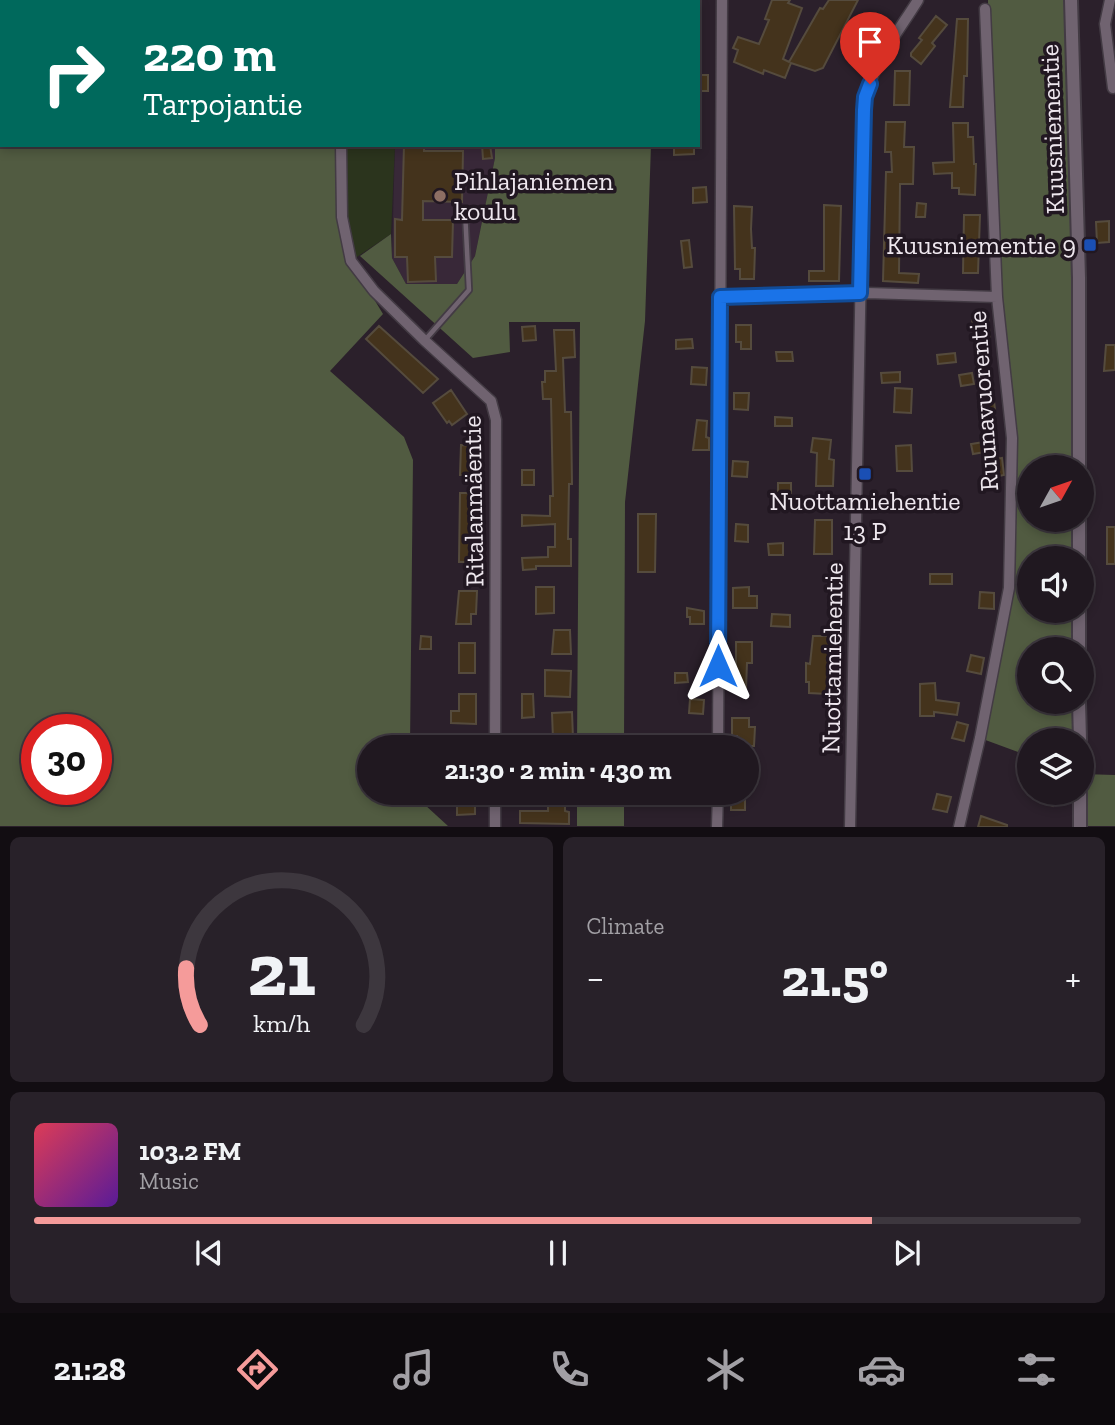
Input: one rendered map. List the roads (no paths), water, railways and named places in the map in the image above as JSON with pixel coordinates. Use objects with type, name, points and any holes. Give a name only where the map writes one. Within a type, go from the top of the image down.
[{"type":"street","points":[[718,735],[722,0]]},
{"type":"street","name":"Nuottamiehentie","points":[[850,827],[865,97],[880,58],[918,0]]},
{"type":"street","name":"Kuusniementie","points":[[1071,0],[1079,278],[1079,455]]},
{"type":"street","points":[[1110,0],[1105,24],[1113,88]]},
{"type":"street","name":"Ruunavuorentie","points":[[959,827],[980,738],[1009,588],[1012,438],[997,297],[985,9]]},
{"type":"street","name":"Ritalanmäentie","points":[[341,147],[342,217],[351,261],[374,291],[491,401],[496,420],[495,735]]},
{"type":"street","points":[[720,297],[860,293],[997,297]]},
{"type":"street","points":[[495,805],[495,827]]},
{"type":"street","points":[[718,805],[718,827]]},
{"type":"street","points":[[1080,805],[1080,827]]},
{"type":"lane","points":[[424,340],[469,290],[465,211]]},
{"type":"place","name":"Pihlajaniemen koulu","points":[[440,196]]},
{"type":"place","name":"Kuusniementie 9","points":[[1090,245]]},
{"type":"place","name":"Nuottamiehentie 13 P","points":[[865,474]]}]
